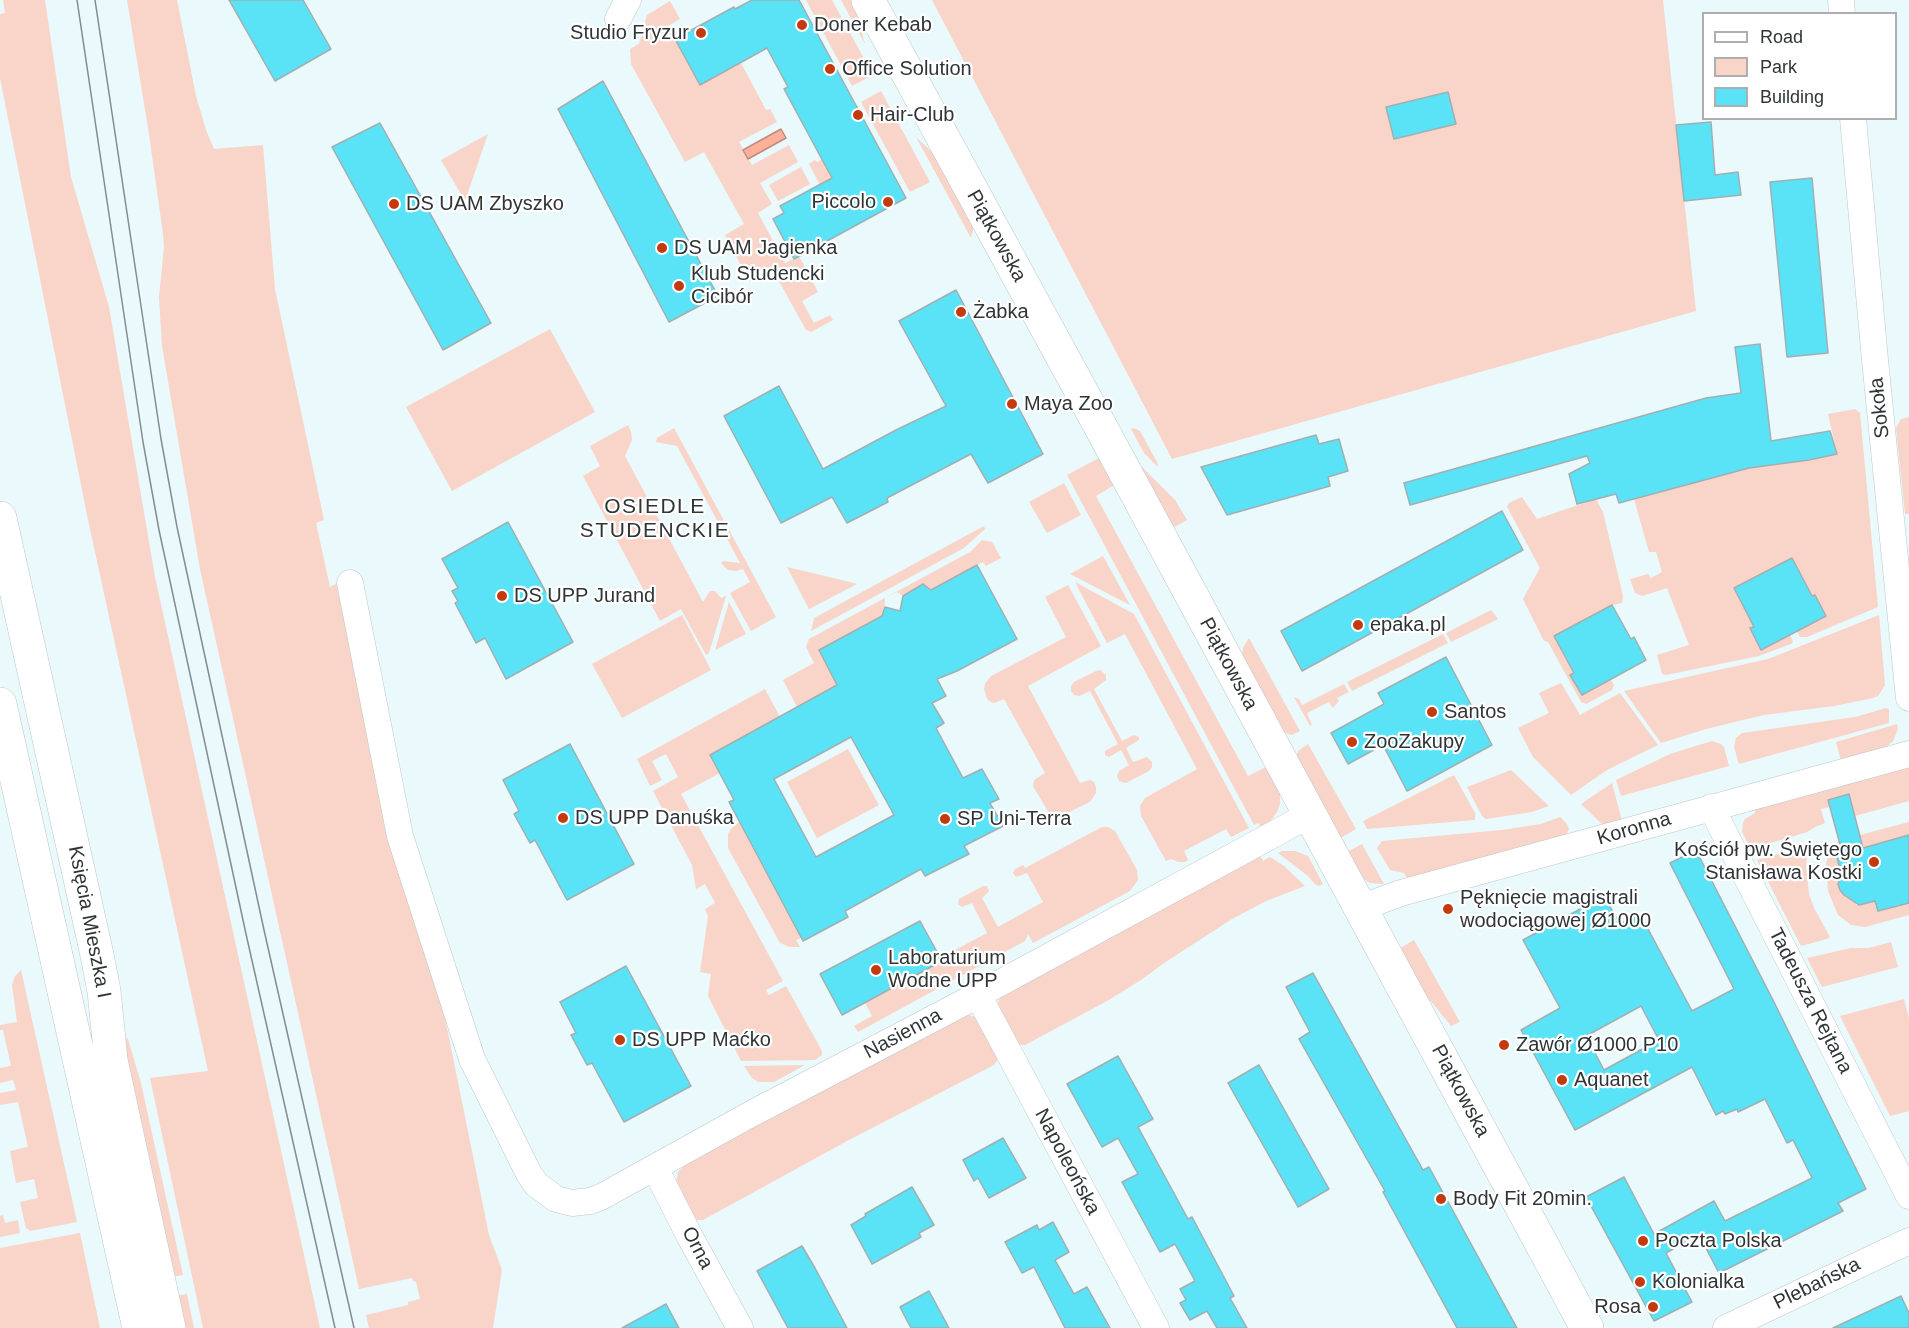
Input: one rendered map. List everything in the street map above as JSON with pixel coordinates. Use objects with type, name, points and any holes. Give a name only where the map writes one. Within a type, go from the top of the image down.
[{"type":"street","name":"Piątkowska","points":[[868,0],[1587,1328]]},
{"type":"street","name":"Sokoła","points":[[1853,120],[1909,698]]},
{"type":"street","name":"Księcia Mieszka I","points":[[0,518],[98,955],[111,1060],[169,1328]]},
{"type":"street","name":"Nasienna","points":[[350,583],[400,836],[472,1059],[529,1174],[536,1184],[556,1199],[572,1203],[601,1197],[751,1114],[978,995],[1309,815]]},
{"type":"street","points":[[2,725],[45,721]]},
{"type":"street","name":"Księcia Mieszka I","points":[[2,725],[139,1328]]},
{"type":"street","name":"Koronna","points":[[1360,908],[1401,893],[1909,754]]},
{"type":"street","name":"Tadeusza Rejtana","points":[[1711,807],[1909,1196]]},
{"type":"street","name":"Napoleońska","points":[[978,995],[1156,1328]]},
{"type":"street","name":"Orna","points":[[655,1168],[690,1238],[740,1328]]},
{"type":"street","name":"Plebańska","points":[[1726,1328],[1909,1241]]},
{"type":"green space","points":[[3,0],[45,0],[71,177],[109,307],[155,577],[320,1328],[203,1328],[150,1078],[208,1071],[88,520],[0,78],[0,14],[5,13]]},
{"type":"green space","points":[[127,0],[177,0],[196,96],[214,149],[263,145],[275,289],[324,520],[316,523],[330,587],[349,577],[448,1033],[489,1235],[502,1270],[493,1328],[369,1328],[366,1315],[408,1305],[408,1302],[420,1299],[416,1282],[412,1278],[359,1289],[200,569],[162,346],[159,297],[164,247],[163,234]]},
{"type":"green space","points":[[806,0],[832,0],[873,75],[852,86]]},
{"type":"green space","points":[[841,0],[851,0],[865,44]]},
{"type":"green space","points":[[932,0],[1663,0],[1696,311],[1172,459]]},
{"type":"green space","points":[[670,1],[680,19],[668,26],[700,85],[741,63],[766,110],[770,109],[777,122],[739,142],[752,165],[789,145],[798,162],[760,183],[772,204],[758,213],[785,263],[799,256],[818,292],[802,301],[814,323],[830,315],[833,320],[811,332],[806,330],[774,272],[755,282],[749,281],[725,235],[744,224],[704,152],[685,162],[631,64],[630,49],[639,44],[647,15]]},
{"type":"green space","points":[[881,91],[930,182],[910,192],[861,102]]},
{"type":"green space","points":[[488,134],[465,201],[441,160]]},
{"type":"green space","points":[[916,137],[933,153],[974,226],[971,238]]},
{"type":"green space","points":[[833,153],[844,172],[820,185],[809,164]]},
{"type":"green space","points":[[801,167],[810,184],[778,201],[769,185]]},
{"type":"green space","points":[[550,329],[595,412],[452,491],[406,407]]},
{"type":"green space","points":[[1855,409],[1860,413],[1878,607],[1807,637],[1800,637],[1797,631],[1826,615],[1815,595],[1812,596],[1792,558],[1734,589],[1754,627],[1750,629],[1761,650],[1790,635],[1793,642],[1791,644],[1759,656],[1662,674],[1657,655],[1689,645],[1667,588],[1642,596],[1635,593],[1630,579],[1648,574],[1651,578],[1662,572],[1656,552],[1649,552],[1634,499],[1749,468],[1837,454],[1828,414]]},
{"type":"green space","points":[[1909,417],[1909,514],[1905,514],[1896,428],[1901,419]]},
{"type":"green space","points":[[628,425],[632,440],[625,456],[703,602],[710,591],[715,591],[721,598],[726,596],[709,653],[706,655],[681,609],[660,621],[583,476],[600,466],[590,446]]},
{"type":"green space","points":[[674,428],[776,617],[751,631],[730,593],[750,582],[743,569],[728,570],[721,563],[723,561],[740,563],[677,446],[656,442],[657,438]]},
{"type":"green space","points":[[1131,429],[1140,431],[1158,467],[1144,453]]},
{"type":"green space","points":[[1101,457],[1116,484],[1096,496],[1248,776],[1268,766],[1280,791],[1280,804],[1277,812],[1268,824],[1261,828],[1258,823],[1254,825],[1067,475]]},
{"type":"green space","points":[[1133,458],[1175,500],[1187,520],[1171,529]]},
{"type":"green space","points":[[1064,483],[1081,515],[1047,533],[1029,502]]},
{"type":"green space","points":[[1522,497],[1537,519],[1596,499],[1603,512],[1623,596],[1622,603],[1612,605],[1554,636],[1574,673],[1570,675],[1582,695],[1611,680],[1614,685],[1612,690],[1586,704],[1581,702],[1548,642],[1544,641],[1523,599],[1540,568],[1507,507],[1509,503]]},
{"type":"green space","points":[[984,526],[985,529],[964,548],[811,631],[814,618]]},
{"type":"green space","points":[[982,540],[992,542],[1001,558],[986,566],[983,562],[931,590],[923,585],[903,596],[897,592],[885,598],[884,615],[819,650],[840,690],[828,690],[797,707],[783,680],[814,663],[806,647],[809,639],[970,552]]},
{"type":"green space","points":[[1103,556],[1130,605],[1070,574]]},
{"type":"green space","points":[[787,567],[833,578],[857,584],[809,609]]},
{"type":"green space","points":[[1075,582],[1134,614],[1249,828],[1231,837],[1226,829],[1184,851],[1188,860],[1185,862],[1171,859],[1166,861],[1141,816],[1140,806],[1145,798],[1197,769],[1125,634],[1107,643]]},
{"type":"green space","points":[[1068,585],[1101,646],[1028,686],[1080,783],[1090,780],[1096,787],[1096,793],[1090,802],[1061,816],[1049,813],[1033,786],[1034,780],[1045,773],[1004,699],[991,702],[987,699],[984,689],[991,676],[1066,637],[1045,597]]},
{"type":"green space","points":[[729,602],[746,634],[715,650]]},
{"type":"green space","points":[[1491,610],[1498,619],[1451,642],[1446,633]]},
{"type":"green space","points":[[682,615],[711,670],[622,718],[592,664]]},
{"type":"green space","points":[[1879,615],[1885,685],[1878,696],[1873,698],[1834,706],[1764,715],[1661,743],[1624,691],[1768,659]]},
{"type":"green space","points":[[1443,634],[1448,643],[1352,691],[1347,682]]},
{"type":"green space","points":[[1249,638],[1300,731],[1292,735],[1280,731],[1242,659],[1243,648]]},
{"type":"green space","points":[[1100,670],[1106,675],[1106,680],[1094,689],[1122,741],[1134,735],[1139,737],[1139,740],[1126,748],[1133,762],[1147,757],[1152,762],[1149,771],[1126,783],[1119,781],[1117,776],[1119,771],[1129,765],[1121,750],[1109,757],[1105,755],[1105,751],[1118,744],[1090,691],[1079,696],[1074,695],[1071,691],[1074,682]]},
{"type":"green space","points":[[1561,683],[1580,715],[1620,693],[1658,745],[1607,770],[1571,795],[1533,757],[1518,728],[1549,713],[1539,693]]},
{"type":"green space","points":[[1344,684],[1349,692],[1337,698],[1339,701],[1333,708],[1329,702],[1307,713],[1312,725],[1310,726],[1294,697],[1299,699],[1302,705]]},
{"type":"green space","points":[[765,689],[780,717],[720,773],[681,794],[783,981],[766,990],[769,995],[786,986],[822,1051],[822,1055],[815,1060],[741,1061],[708,996],[711,974],[700,972],[708,916],[705,909],[715,903],[705,884],[696,889],[692,865],[653,791],[678,777],[666,754],[652,761],[662,780],[650,786],[637,759]]},
{"type":"green space","points":[[1889,709],[1889,723],[1739,764],[1734,747],[1736,738],[1742,733],[1855,717]]},
{"type":"green space","points":[[1897,724],[1898,729],[1893,741],[1885,748],[1841,761],[1836,742]]},
{"type":"green space","points":[[1712,741],[1724,747],[1729,766],[1621,796],[1616,780],[1670,754]]},
{"type":"green space","points":[[1308,744],[1356,829],[1339,839],[1296,761],[1298,751]]},
{"type":"green space","points":[[848,749],[879,805],[817,838],[787,782]]},
{"type":"green space","points":[[1909,766],[1909,801],[1855,816],[1849,794],[1828,800],[1830,807],[1821,809],[1825,823],[1807,832],[1751,849],[1742,832],[1745,819],[1755,813],[1754,809]]},
{"type":"green space","points":[[1511,770],[1549,806],[1532,812],[1486,819],[1482,816],[1467,787]]},
{"type":"green space","points":[[1454,775],[1475,813],[1475,820],[1367,829],[1363,821]]},
{"type":"green space","points":[[1612,783],[1622,821],[1604,826],[1581,804]]},
{"type":"green space","points":[[1560,817],[1569,829],[1565,837],[1408,879],[1404,873],[1390,870],[1377,848],[1382,841],[1502,830],[1541,824]]},
{"type":"green space","points":[[739,822],[801,938],[796,940],[800,947],[790,947],[780,943],[728,848],[728,834]]},
{"type":"green space","points":[[1909,822],[1909,835],[1864,848],[1860,835]]},
{"type":"green space","points":[[1102,827],[1115,831],[1137,870],[1138,880],[1130,891],[1033,943],[1028,934],[1025,941],[858,1032],[854,1026],[872,1016],[865,1003],[987,933],[972,903],[962,907],[958,904],[959,899],[987,886],[989,891],[982,898],[998,927],[1043,902],[1027,873],[1016,877],[1013,873],[1015,869],[1023,865],[1025,868]]},
{"type":"green space","points":[[1839,841],[1840,848],[1835,849],[1842,875],[1838,884],[1842,893],[1854,898],[1856,905],[1875,901],[1878,911],[1909,903],[1909,915],[1865,927],[1851,925],[1838,915],[1828,891],[1826,864],[1829,850]]},
{"type":"green space","points":[[1362,844],[1384,884],[1370,883],[1365,880],[1347,852]]},
{"type":"green space","points":[[1803,847],[1808,850],[1806,865],[1809,894],[1830,937],[1801,946],[1757,860]]},
{"type":"green space","points":[[1295,851],[1308,856],[1323,884],[1319,886],[1315,884],[1278,853]]},
{"type":"green space","points":[[1260,855],[1263,861],[1270,857],[1284,866],[1305,886],[1266,901],[1232,919],[1107,1001],[1025,1045],[1018,1045],[997,1005],[1002,994]]},
{"type":"green space","points":[[1414,940],[1460,1022],[1451,1026],[1421,989],[1397,950]]},
{"type":"green space","points":[[1891,942],[1898,967],[1822,987],[1807,958],[1851,948],[1869,948]]},
{"type":"green space","points":[[21,970],[77,1222],[30,1231],[26,1228],[20,1202],[38,1198],[34,1179],[16,1183],[10,1151],[28,1147],[18,1102],[0,1105],[0,1093],[16,1090],[13,1080],[0,1083],[0,1068],[11,1066],[0,1025],[17,1022],[12,985],[15,976]]},
{"type":"green space","points":[[1904,999],[1909,1019],[1909,1111],[1890,1116],[1840,1016]]},
{"type":"green space","points":[[965,1014],[978,1018],[1000,1056],[994,1065],[847,1141],[703,1220],[694,1220],[676,1184],[678,1172],[688,1162]]},
{"type":"green space","points":[[120,1034],[128,1039],[141,1083],[183,1275],[170,1277]]},
{"type":"green space","points":[[805,1065],[774,1082],[758,1082],[752,1078],[744,1066]]},
{"type":"green space","points":[[3,1215],[5,1223],[18,1220],[20,1233],[0,1237],[0,1216]]},
{"type":"green space","points":[[80,1233],[100,1328],[0,1328],[0,1248]]},
{"type":"green space","points":[[187,1294],[194,1328],[181,1328],[174,1296]]},
{"type":"shaded area","points":[[781,129],[786,138],[748,159],[743,150]]},
{"type":"building","points":[[229,0],[303,0],[331,49],[275,81]]},
{"type":"building","points":[[752,0],[799,0],[906,198],[794,259],[773,219],[784,213],[780,206],[832,178],[784,89],[788,87],[767,48],[700,85],[675,39],[734,7],[735,9]]},
{"type":"building","name":"DS UAM Jagienka","points":[[603,81],[718,296],[669,322],[558,109]]},
{"type":"building","points":[[1448,92],[1456,124],[1394,139],[1386,107]]},
{"type":"building","points":[[1711,122],[1715,175],[1738,172],[1741,195],[1684,201],[1676,125]]},
{"type":"building","name":"DS UAM Zbyszko","points":[[380,123],[491,323],[443,350],[332,147]]},
{"type":"building","points":[[1812,178],[1828,353],[1787,357],[1770,182]]},
{"type":"building","points":[[956,290],[1043,454],[988,483],[971,454],[887,498],[888,502],[847,523],[832,497],[781,523],[724,416],[779,386],[823,469],[946,406],[899,321]]},
{"type":"building","points":[[1760,344],[1771,441],[1830,431],[1837,454],[1749,468],[1619,503],[1616,494],[1577,504],[1569,474],[1590,463],[1587,456],[1410,505],[1404,483],[1706,398],[1741,393],[1735,347]]},
{"type":"building","points":[[1316,435],[1319,444],[1339,439],[1348,471],[1328,477],[1330,486],[1227,515],[1201,467]]},
{"type":"building","points":[[1502,511],[1523,550],[1302,671],[1281,631]]},
{"type":"building","name":"DS UPP Jurand","points":[[508,522],[573,642],[506,679],[485,638],[476,643],[455,603],[458,601],[452,591],[458,588],[442,559]]},
{"type":"building","points":[[1792,558],[1812,596],[1815,595],[1826,616],[1761,650],[1750,628],[1754,627],[1734,588]]},
{"type":"building","points":[[977,565],[1017,639],[937,679],[946,696],[932,703],[944,723],[936,728],[963,778],[982,769],[999,799],[990,803],[1003,826],[964,846],[969,854],[925,876],[921,869],[845,911],[848,917],[803,941],[729,802],[734,800],[710,755],[837,685],[819,650],[882,616],[885,607],[900,611],[903,596],[923,584],[931,590]],"holes":[[[851,737],[894,815],[816,857],[774,779]]]},
{"type":"building","points":[[1612,605],[1631,639],[1634,637],[1646,660],[1582,695],[1570,675],[1574,673],[1554,636]]},
{"type":"building","name":"Santos","points":[[1446,657],[1492,745],[1407,791],[1383,745],[1348,764],[1331,733],[1384,704],[1378,693]]},
{"type":"building","name":"DS UPP Danuśka","points":[[570,744],[634,864],[567,900],[535,840],[530,843],[514,814],[519,811],[503,780]]},
{"type":"building","name":"Kościół pw. Świętego Stanisława Kostki","points":[[1849,794],[1863,848],[1909,835],[1909,903],[1878,911],[1875,901],[1859,905],[1840,890],[1838,884],[1841,874],[1835,849],[1841,848],[1828,800]]},
{"type":"building","points":[[1690,853],[1700,858],[1866,1189],[1838,1203],[1843,1211],[1719,1273],[1699,1235],[1666,1253],[1692,1302],[1654,1321],[1586,1197],[1624,1177],[1654,1234],[1714,1201],[1725,1221],[1812,1178],[1793,1140],[1787,1143],[1765,1099],[1738,1112],[1737,1109],[1725,1114],[1723,1111],[1716,1115],[1692,1067],[1575,1130],[1521,1030],[1560,1008],[1523,940],[1604,896],[1620,924],[1640,914],[1692,1011],[1734,989],[1670,863]],"holes":[[[1641,1006],[1659,1040],[1604,1070],[1586,1036]]]},
{"type":"building","name":"Laboraturium Wodne UPP","points":[[920,921],[942,961],[842,1015],[820,974]]},
{"type":"building","name":"DS UPP Maćko","points":[[626,966],[691,1086],[624,1122],[592,1063],[587,1065],[571,1035],[576,1033],[560,1002]]},
{"type":"building","points":[[1313,973],[1423,1170],[1429,1167],[1517,1328],[1457,1328],[1383,1192],[1385,1191],[1299,1039],[1310,1032],[1286,987]]},
{"type":"building","points":[[1118,1056],[1153,1119],[1138,1127],[1188,1219],[1192,1217],[1234,1296],[1230,1298],[1247,1328],[1217,1328],[1207,1311],[1190,1320],[1180,1303],[1186,1300],[1180,1289],[1195,1281],[1175,1244],[1160,1252],[1122,1182],[1138,1174],[1118,1138],[1102,1147],[1067,1084]]},
{"type":"building","points":[[1259,1065],[1329,1189],[1298,1207],[1228,1083]]},
{"type":"building","points":[[1003,1138],[1026,1178],[989,1198],[978,1178],[974,1181],[963,1160]]},
{"type":"building","points":[[912,1187],[934,1225],[919,1233],[921,1237],[872,1264],[851,1225],[866,1216],[865,1214]]},
{"type":"building","points":[[1053,1222],[1069,1252],[1055,1260],[1074,1294],[1087,1287],[1110,1328],[1065,1328],[1034,1267],[1022,1273],[1005,1242],[1037,1225],[1039,1230]]},
{"type":"building","points":[[802,1246],[847,1328],[788,1328],[757,1271]]},
{"type":"building","points":[[929,1291],[949,1328],[911,1328],[900,1307]]},
{"type":"building","points":[[1901,1296],[1909,1313],[1909,1328],[1833,1328]]},
{"type":"building","points":[[666,1304],[679,1328],[622,1328]]},
{"type":"tram line","points":[[77,0],[143,442],[159,530],[246,934],[335,1328]]},
{"type":"tram line","points":[[95,0],[161,439],[177,527],[264,930],[354,1328]]},
{"type":"place","name":"Doner Kebab","points":[[802,25]]},
{"type":"place","name":"Studio Fryzur","points":[[701,33]]},
{"type":"place","name":"Office Solution","points":[[830,69]]},
{"type":"place","name":"Hair-Club","points":[[858,115]]},
{"type":"place","name":"Piccolo","points":[[888,202]]},
{"type":"place","name":"DS UAM Zbyszko","points":[[394,204]]},
{"type":"place","name":"DS UAM Jagienka","points":[[662,248]]},
{"type":"place","name":"Klub Studencki Cicibór","points":[[679,286]]},
{"type":"place","name":"Żabka","points":[[961,312]]},
{"type":"place","name":"Maya Zoo","points":[[1012,404]]},
{"type":"place","name":"DS UPP Jurand","points":[[502,596]]},
{"type":"place","name":"epaka.pl","points":[[1358,625]]},
{"type":"place","name":"Santos","points":[[1432,712]]},
{"type":"place","name":"ZooZakupy","points":[[1352,742]]},
{"type":"place","name":"DS UPP Danuśka","points":[[563,818]]},
{"type":"place","name":"SP Uni-Terra","points":[[945,819]]},
{"type":"place","name":"Kościół pw. Świętego Stanisława Kostki","points":[[1874,862]]},
{"type":"place","name":"Pęknięcie magistrali wodociągowej Ø1000","points":[[1448,909]]},
{"type":"place","name":"Laboraturium Wodne UPP","points":[[876,970]]},
{"type":"place","name":"DS UPP Maćko","points":[[620,1040]]},
{"type":"place","name":"Zawór Ø1000 P10","points":[[1504,1045]]},
{"type":"place","name":"Aquanet","points":[[1562,1080]]},
{"type":"place","name":"Body Fit 20min.","points":[[1441,1199]]},
{"type":"place","name":"Poczta Polska","points":[[1643,1241]]},
{"type":"place","name":"Kolonialka","points":[[1640,1282]]},
{"type":"place","name":"Rosa","points":[[1653,1307]]},
{"type":"district","name":"OSIEDLE STUDENCKIE","points":[[655,519]]}]
